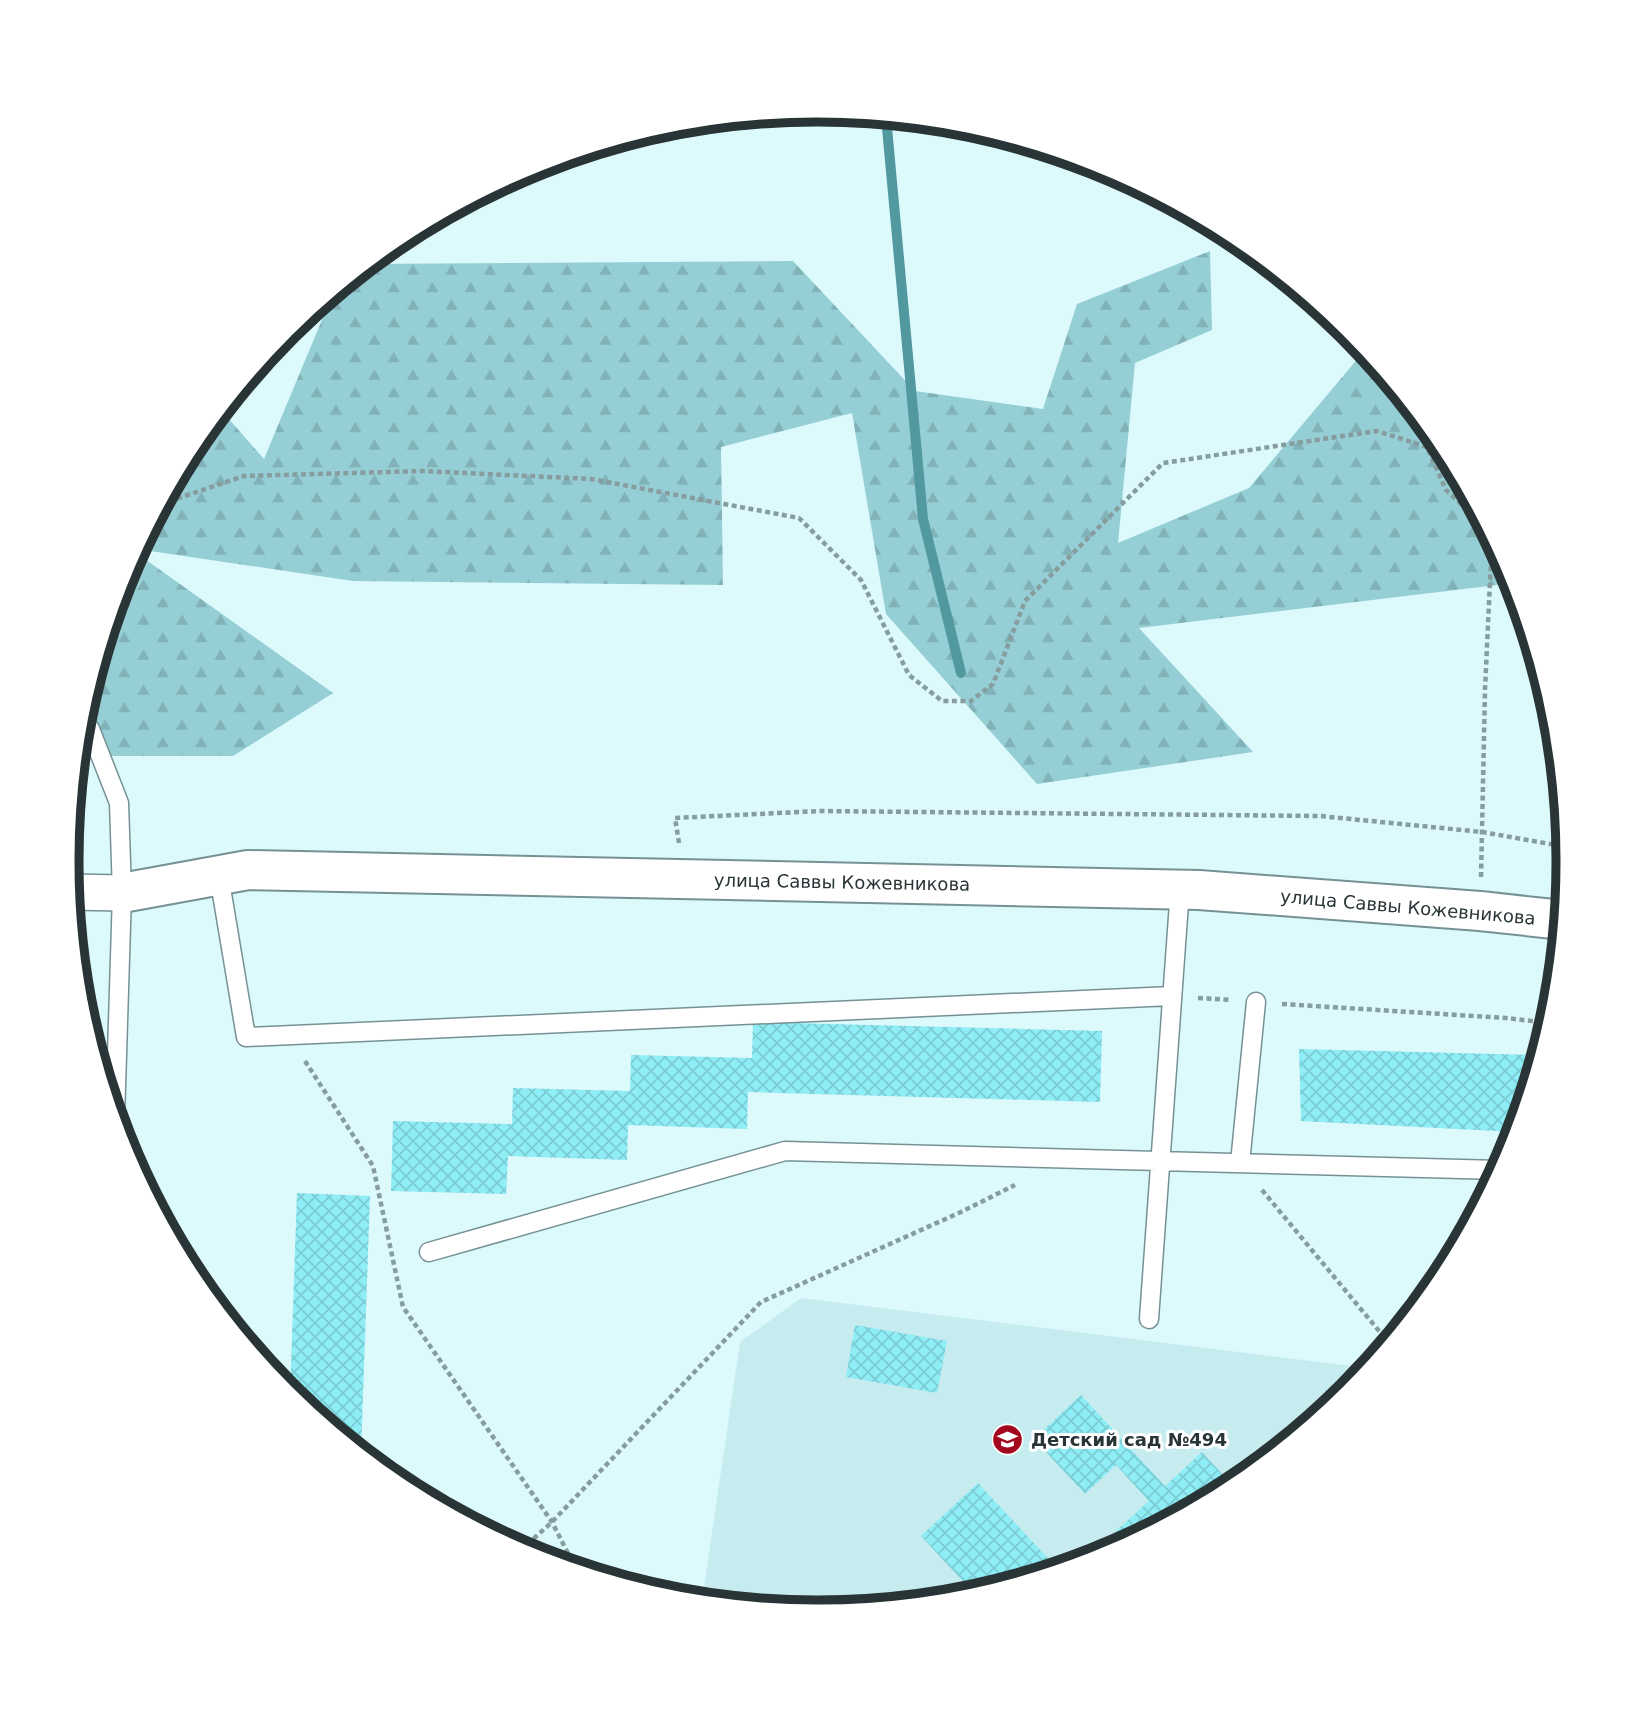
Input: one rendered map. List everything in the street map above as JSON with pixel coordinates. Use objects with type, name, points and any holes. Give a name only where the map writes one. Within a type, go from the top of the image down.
[{"type":"street","name":"улица Саввы Кожевникова","points":[[122,893],[248,870],[1180,889],[1554,919]]},
{"type":"street","points":[[80,892],[122,893]]},
{"type":"lane","points":[[91,731],[119,803],[122,893],[116,1091]]},
{"type":"lane","points":[[219,876],[246,1037],[1172,996]]},
{"type":"lane","points":[[1149,1319],[1180,889]]},
{"type":"lane","points":[[1240,1163],[1256,1002]]},
{"type":"lane","points":[[429,1252],[785,1151],[1488,1171]]},
{"type":"path","points":[[174,500],[244,477],[423,471],[591,479],[799,518],[861,580],[909,675],[942,701],[971,701],[993,684],[1025,601],[1163,463],[1377,431],[1427,447],[1446,490],[1465,507]]},
{"type":"path","points":[[1480,911],[1491,558]]},
{"type":"path","points":[[685,879],[675,818],[820,811],[1320,816],[1482,832],[1556,845]]},
{"type":"path","points":[[1172,996],[1538,1022]]},
{"type":"path","points":[[288,1035],[373,1166],[403,1307],[552,1522],[570,1557]]},
{"type":"path","points":[[530,1542],[552,1522],[761,1301],[961,1212],[1068,1158]]},
{"type":"path","points":[[1240,1163],[1383,1336]]},
{"type":"shaded area","points":[[818,122],[869,124],[778,124]]},
{"type":"shaded area","name":"Детский сад №494","points":[[801,1298],[1356,1366],[1305,1416],[1228,1475],[1187,1501],[1100,1544],[1009,1575],[962,1586],[866,1598],[818,1600],[704,1590],[740,1342]]},
{"type":"green space","points":[[1210,251],[1212,330],[1135,363],[1118,543],[1249,488],[1358,358],[1404,411],[1432,451],[1480,534],[1502,584],[1139,628],[1253,752],[1037,784],[886,614],[852,413],[721,447],[723,585],[353,581],[147,551],[178,492],[227,417],[264,459],[326,309],[383,264],[793,261],[915,391],[1043,409],[1077,304]]},
{"type":"green space","points":[[144,558],[333,693],[233,756],[86,756],[104,670],[118,624]]},
{"type":"building","points":[[753,1022],[1102,1031],[1100,1102],[748,1092],[747,1129],[628,1125],[627,1160],[508,1156],[506,1194],[391,1191],[393,1121],[512,1124],[513,1088],[630,1091],[631,1055],[752,1058]]},
{"type":"building","points":[[1299,1049],[1530,1055],[1505,1131],[1301,1121]]},
{"type":"building","points":[[297,1193],[370,1196],[361,1442],[291,1378]]},
{"type":"building","points":[[855,1325],[947,1341],[937,1393],[846,1377]]},
{"type":"building","points":[[1081,1395],[1165,1486],[1202,1452],[1225,1477],[1187,1501],[1104,1542],[1149,1501],[1116,1465],[1085,1494],[1034,1439]]},
{"type":"building","points":[[978,1483],[1052,1562],[967,1585],[921,1536]]},
{"type":"waterway","points":[[887,126],[923,519],[961,673]]},
{"type":"place","name":"Детский сад №494","points":[[1008,1439]]}]
